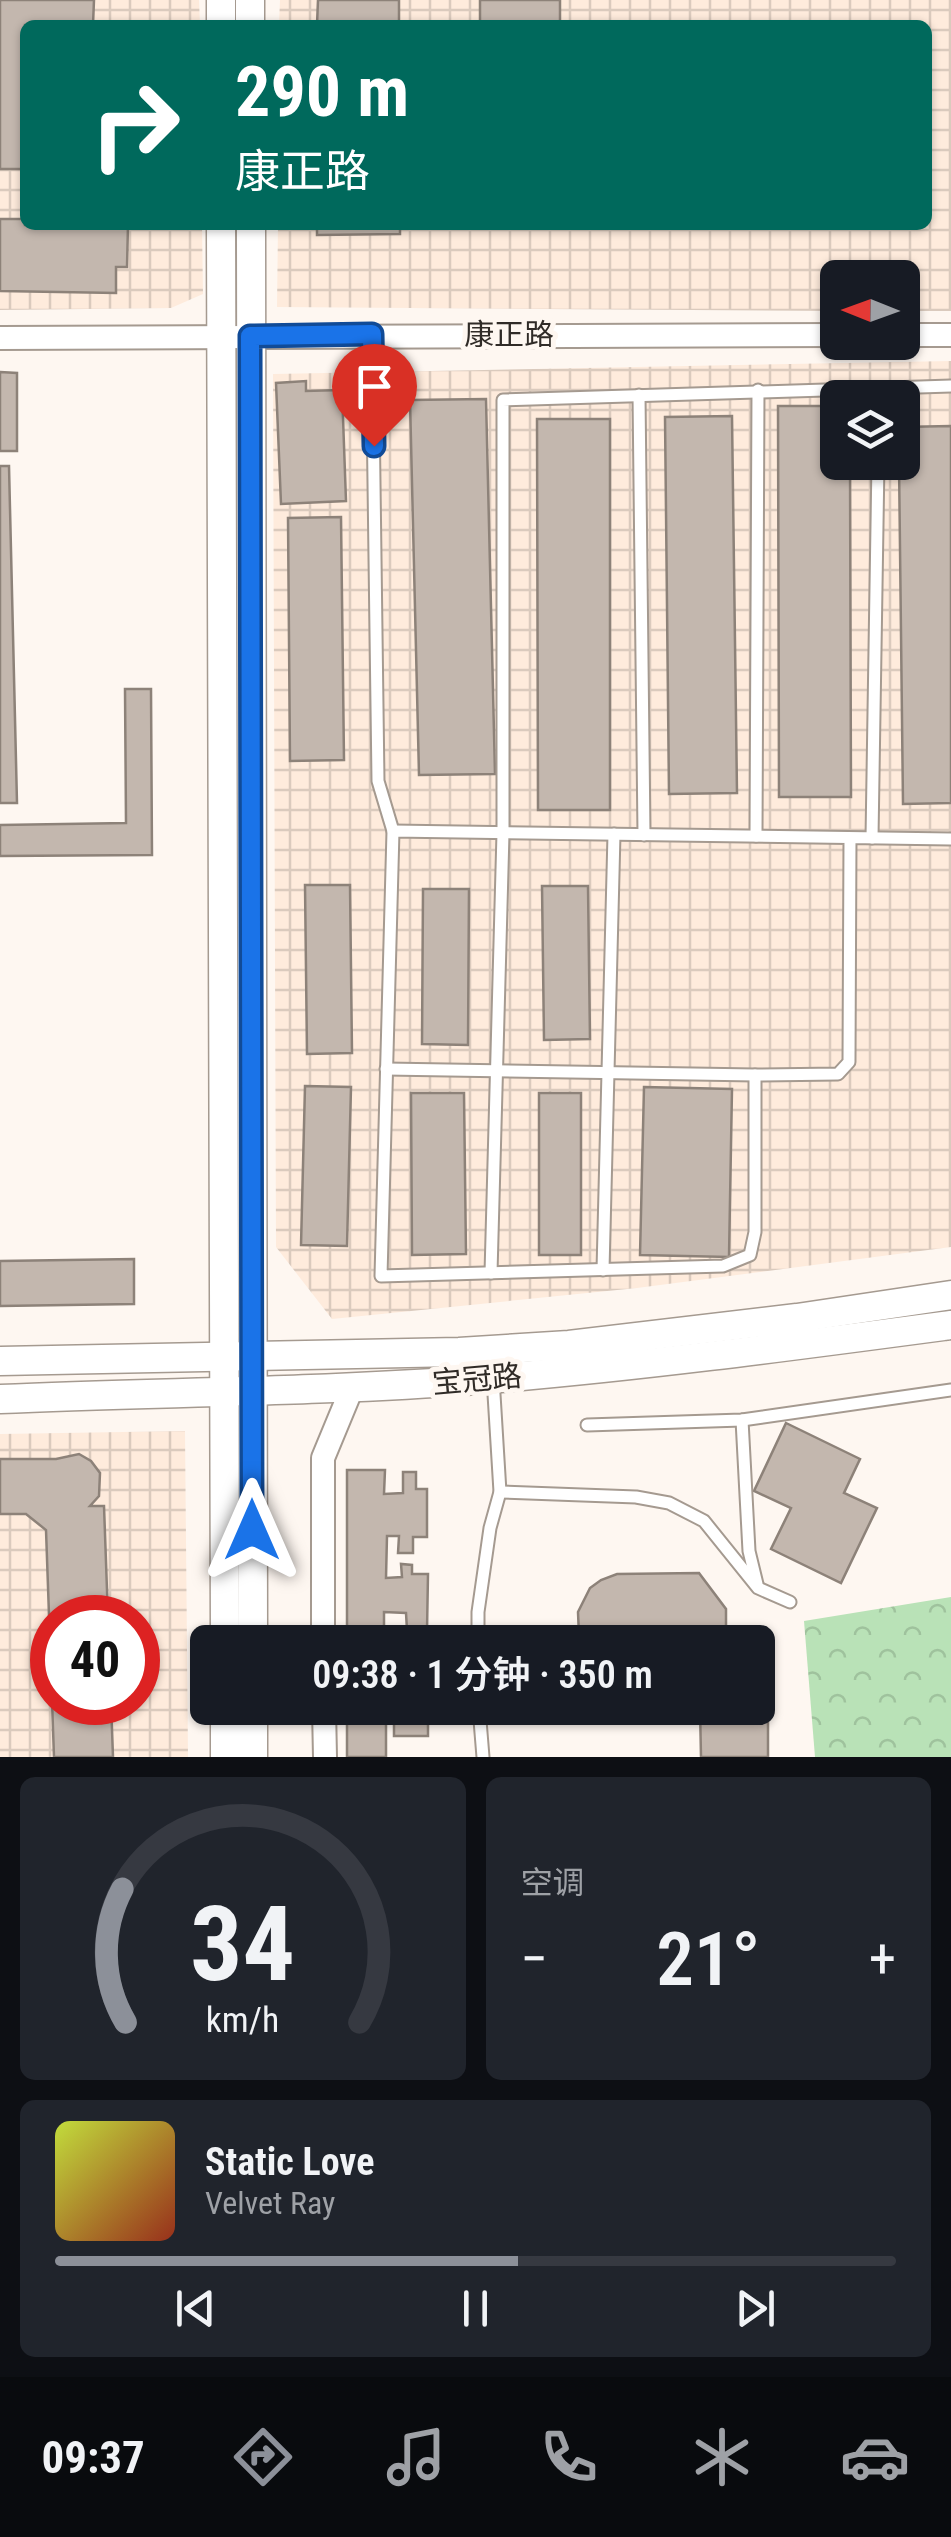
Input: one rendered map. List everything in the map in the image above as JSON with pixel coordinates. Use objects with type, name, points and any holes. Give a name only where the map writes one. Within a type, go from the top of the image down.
[{"type":"street","points":[[221,230],[238,1356],[253,1391],[252,1625]]},
{"type":"street","points":[[225,1625],[224,1392],[238,1356],[251,230]]},
{"type":"street","name":"康正路","points":[[0,338],[820,334]]},
{"type":"street","points":[[920,335],[951,335]]},
{"type":"street","name":"宝冠路","points":[[0,1362],[458,1352],[570,1345],[951,1295]]},
{"type":"street","name":"宝冠路","points":[[0,1399],[352,1388],[493,1378],[681,1360],[951,1325]]},
{"type":"street","points":[[323,1625],[323,1458],[352,1388]]},
{"type":"street","points":[[225,1725],[225,1757]]},
{"type":"street","points":[[253,1725],[253,1757]]},
{"type":"street","points":[[324,1725],[325,1757]]},
{"type":"lane","points":[[372,334],[378,781],[392,832],[381,1276],[723,1266],[750,1255],[755,1232],[755,1074]]},
{"type":"lane","points":[[920,389],[951,386]]},
{"type":"lane","points":[[756,836],[758,390]]},
{"type":"lane","points":[[491,1273],[503,833],[503,400],[820,391]]},
{"type":"lane","points":[[638,395],[644,835]]},
{"type":"lane","points":[[872,838],[878,480]]},
{"type":"lane","points":[[392,832],[951,839]]},
{"type":"lane","points":[[603,1270],[614,834]]},
{"type":"lane","points":[[386,1069],[838,1074],[850,1062],[850,838]]},
{"type":"lane","points":[[478,1625],[490,1528],[500,1492],[493,1378]]},
{"type":"lane","points":[[587,1425],[742,1420],[951,1390]]},
{"type":"lane","points":[[742,1420],[749,1551],[758,1588]]},
{"type":"lane","points":[[500,1492],[636,1497],[668,1503],[704,1521],[758,1588],[790,1602]]},
{"type":"lane","points":[[480,1725],[483,1757]]},
{"type":"shaded area","points":[[0,0],[199,0],[200,20],[20,20],[20,230],[202,230],[203,294],[171,308],[0,310]]},
{"type":"shaded area","points":[[280,0],[951,0],[951,311],[920,311],[920,260],[820,260],[820,311],[277,307],[278,230],[932,230],[932,20],[279,20]]},
{"type":"shaded area","points":[[951,361],[951,1247],[637,1288],[332,1319],[276,1247],[273,374]]},
{"type":"shaded area","points":[[185,1431],[188,1757],[0,1757],[0,1434]]},
{"type":"green space","points":[[951,1597],[951,1757],[815,1757],[804,1621]]},
{"type":"building","points":[[0,0],[94,0],[93,20],[20,20],[20,169],[0,169]]},
{"type":"building","points":[[318,0],[399,0],[399,20],[317,20]]},
{"type":"building","points":[[480,0],[560,0],[560,20],[480,20]]},
{"type":"building","points":[[0,219],[20,219],[20,230],[128,230],[127,267],[116,267],[116,293],[0,291]]},
{"type":"building","points":[[317,230],[400,230],[400,234],[317,235]]},
{"type":"building","points":[[0,372],[17,373],[17,451],[0,451]]},
{"type":"building","points":[[306,381],[306,391],[342,390],[346,501],[281,504],[276,383]]},
{"type":"building","points":[[486,399],[495,774],[419,775],[410,400]]},
{"type":"building","points":[[778,406],[820,406],[820,480],[850,480],[851,797],[779,797]]},
{"type":"building","points":[[732,416],[737,793],[669,794],[665,417]]},
{"type":"building","points":[[537,419],[610,419],[610,810],[538,810]]},
{"type":"building","points":[[951,426],[951,803],[903,804],[899,480],[920,480],[920,427]]},
{"type":"building","points":[[0,466],[9,466],[17,803],[0,803]]},
{"type":"building","points":[[341,517],[344,760],[290,761],[288,518]]},
{"type":"building","points":[[125,689],[151,689],[152,855],[0,856],[0,825],[126,823]]},
{"type":"building","points":[[305,885],[350,885],[352,1053],[307,1054]]},
{"type":"building","points":[[542,886],[588,886],[590,1039],[544,1040]]},
{"type":"building","points":[[423,889],[469,889],[468,1045],[422,1044]]},
{"type":"building","points":[[305,1086],[351,1087],[347,1246],[301,1245]]},
{"type":"building","points":[[644,1087],[732,1089],[729,1257],[640,1255]]},
{"type":"building","points":[[411,1093],[464,1093],[466,1254],[412,1255]]},
{"type":"building","points":[[539,1093],[581,1093],[581,1255],[539,1255]]},
{"type":"building","points":[[134,1259],[134,1304],[0,1306],[0,1261]]},
{"type":"building","points":[[786,1423],[860,1459],[844,1493],[877,1508],[841,1583],[771,1549],[791,1508],[754,1491]]},
{"type":"building","points":[[79,1454],[100,1473],[99,1496],[90,1506],[104,1506],[107,1595],[48,1595],[46,1530],[26,1514],[0,1514],[0,1459],[56,1459]]},
{"type":"building","points":[[347,1470],[385,1470],[384,1494],[403,1493],[403,1472],[416,1472],[416,1489],[427,1489],[427,1537],[413,1537],[413,1553],[398,1553],[399,1536],[387,1536],[386,1578],[402,1577],[401,1564],[412,1565],[412,1574],[428,1574],[427,1625],[407,1625],[406,1613],[384,1612],[384,1625],[347,1625]]},
{"type":"building","points":[[699,1573],[726,1609],[726,1625],[579,1625],[578,1612],[590,1588],[617,1574]]},
{"type":"building","points":[[53,1725],[112,1725],[113,1757],[54,1757]]},
{"type":"building","points":[[347,1725],[386,1725],[386,1757],[347,1757]]},
{"type":"building","points":[[394,1725],[428,1725],[428,1736],[394,1736]]},
{"type":"building","points":[[700,1725],[768,1725],[768,1757],[701,1757]]},
{"type":"route","points":[[252,1530],[250,336],[372,334],[374,446]]}]
